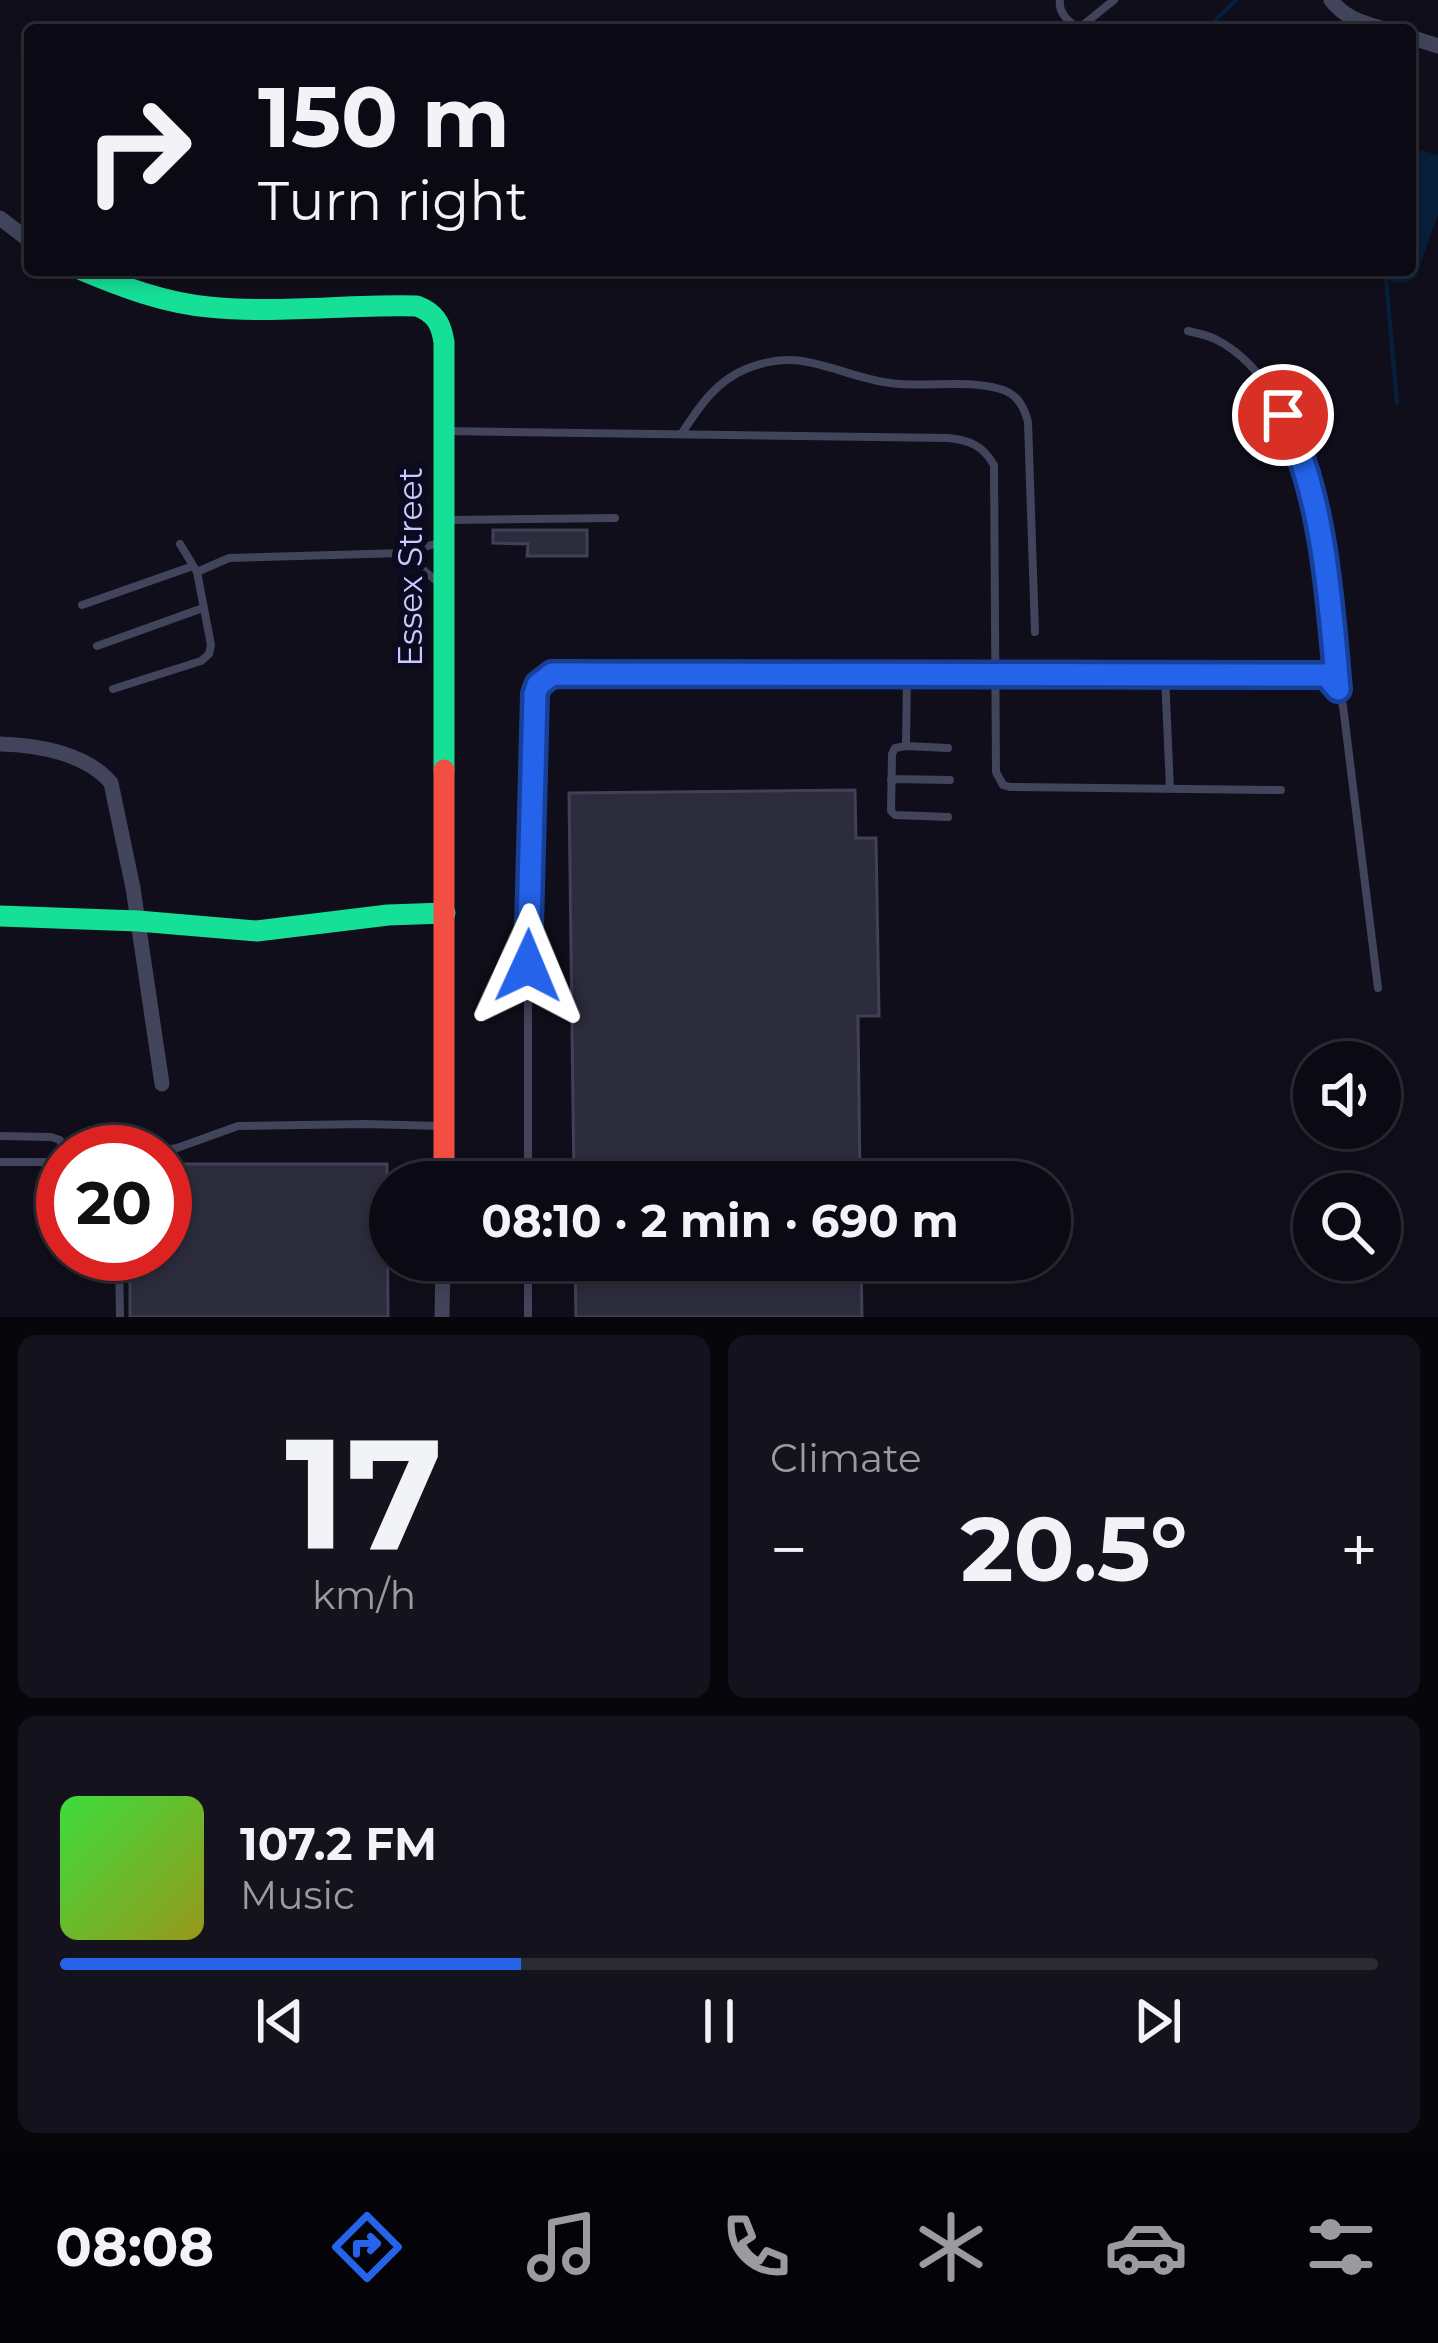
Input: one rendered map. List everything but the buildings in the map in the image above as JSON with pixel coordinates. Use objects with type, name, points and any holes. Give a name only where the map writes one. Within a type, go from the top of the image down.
[{"type":"street","points":[[1334,4],[1368,24]]},
{"type":"street","points":[[0,218],[24,236]]},
{"type":"street","name":"Essex Street","points":[[97,276],[138,292],[205,306],[425,308],[436,316],[443,332],[444,1161]]},
{"type":"street","points":[[0,744],[44,747],[109,779],[139,921],[162,1084]]},
{"type":"street","points":[[0,916],[274,930],[388,915],[445,913]]},
{"type":"street","points":[[442,1317],[443,1281]]},
{"type":"lane","points":[[1084,24],[1114,0]]},
{"type":"lane","points":[[1188,331],[1215,339],[1255,370],[1297,441],[1305,466],[1327,581],[1378,988]]},
{"type":"lane","points":[[681,435],[719,386],[745,369],[779,361],[810,360],[890,383],[1001,389],[1024,406],[1028,422],[1035,632]]},
{"type":"lane","points":[[444,430],[948,438],[981,447],[994,465],[996,772],[1003,785],[1281,790]]},
{"type":"lane","points":[[82,604],[229,558],[403,554],[443,531],[615,518]]},
{"type":"lane","points":[[113,689],[201,661],[209,654],[195,569],[180,544]]},
{"type":"lane","points":[[403,554],[443,586]]},
{"type":"lane","points":[[97,646],[204,608]]},
{"type":"lane","points":[[528,1161],[535,694],[552,674],[1326,675],[1338,689]]},
{"type":"lane","points":[[906,746],[907,674]]},
{"type":"lane","points":[[1165,675],[1170,789]]},
{"type":"lane","points":[[948,748],[893,750],[891,779],[895,815],[948,817]]},
{"type":"lane","points":[[891,779],[950,780]]},
{"type":"lane","points":[[192,1142],[238,1126],[444,1126]]},
{"type":"lane","points":[[0,1136],[36,1137]]},
{"type":"lane","points":[[0,1162],[36,1162]]},
{"type":"lane","points":[[119,1281],[120,1317]]},
{"type":"lane","points":[[528,1281],[528,1317]]},
{"type":"water","points":[[1416,149],[1438,155],[1438,214],[1416,277],[1399,283],[1382,276],[1416,276]]},
{"type":"waterway","points":[[1211,24],[1236,0]]},
{"type":"waterway","points":[[1386,280],[1397,403]]},
{"type":"traffic: fast","points":[[98,276],[193,305],[261,310],[417,306],[436,320],[444,342],[444,770]]},
{"type":"traffic: fast","points":[[0,916],[257,931],[445,913]]},
{"type":"traffic: jam","points":[[444,770],[444,1161]]},
{"type":"route","points":[[528,966],[535,694],[552,674],[1326,675],[1338,689],[1327,581],[1305,466],[1283,415]]}]
